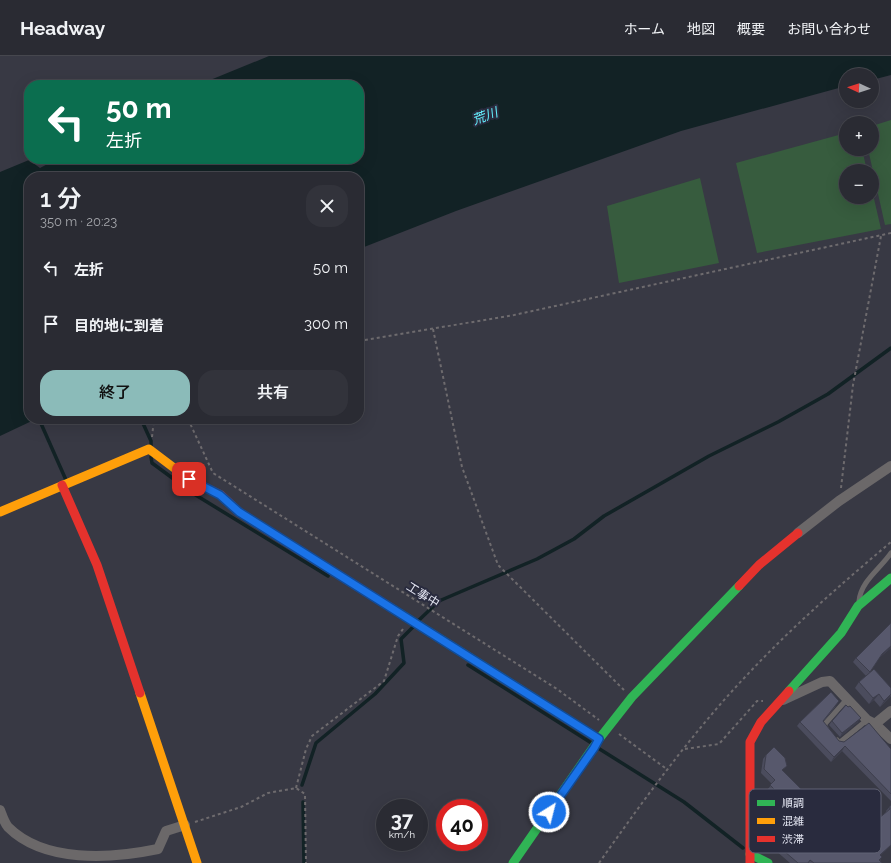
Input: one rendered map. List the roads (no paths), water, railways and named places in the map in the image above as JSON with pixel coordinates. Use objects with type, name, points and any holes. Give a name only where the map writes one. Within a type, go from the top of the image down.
[{"type":"street","points":[[0,512],[148,449],[189,479],[220,495],[239,512],[411,619],[597,743]]},
{"type":"street","points":[[513,863],[597,743],[632,698],[759,565],[839,501],[891,466]]},
{"type":"street","points":[[62,485],[96,565],[197,863]]},
{"type":"street","points":[[750,789],[750,742],[761,722],[841,633],[858,606],[891,578]]},
{"type":"street","points":[[780,702],[822,682],[830,681],[871,722],[891,739]]},
{"type":"street","points":[[871,722],[891,711]]},
{"type":"street","points":[[0,810],[7,826],[27,844],[46,852],[66,855],[98,857],[138,853],[158,849],[166,830],[185,825]]},
{"type":"street","points":[[750,858],[768,863]]},
{"type":"lane","points":[[858,606],[860,591],[891,553]]},
{"type":"lane","points":[[829,731],[824,725],[847,699]]},
{"type":"lane","points":[[834,737],[839,743],[871,722]]},
{"type":"water","name":"荒川","points":[[269,56],[891,56],[891,75],[879,78],[879,68],[839,68],[839,88],[681,131],[456,211],[364,247],[364,172],[24,172],[24,424],[25,424],[0,436],[0,172],[24,162],[24,164],[34,164],[40,168],[48,164],[364,164],[364,80],[210,80]]},
{"type":"waterway","points":[[418,621],[439,601],[537,559],[574,539],[604,516],[709,456],[778,422],[828,394],[891,348]]},
{"type":"waterway","points":[[41,424],[66,480]]},
{"type":"waterway","points":[[143,424],[151,441],[151,447]]},
{"type":"waterway","points":[[151,457],[152,463],[194,494],[328,576]]},
{"type":"waterway","points":[[302,785],[316,743],[375,694],[404,663],[401,639],[414,626]]},
{"type":"waterway","points":[[468,665],[593,744]]},
{"type":"waterway","points":[[598,748],[684,802],[743,848]]},
{"type":"waterway","points":[[303,802],[304,863]]}]
